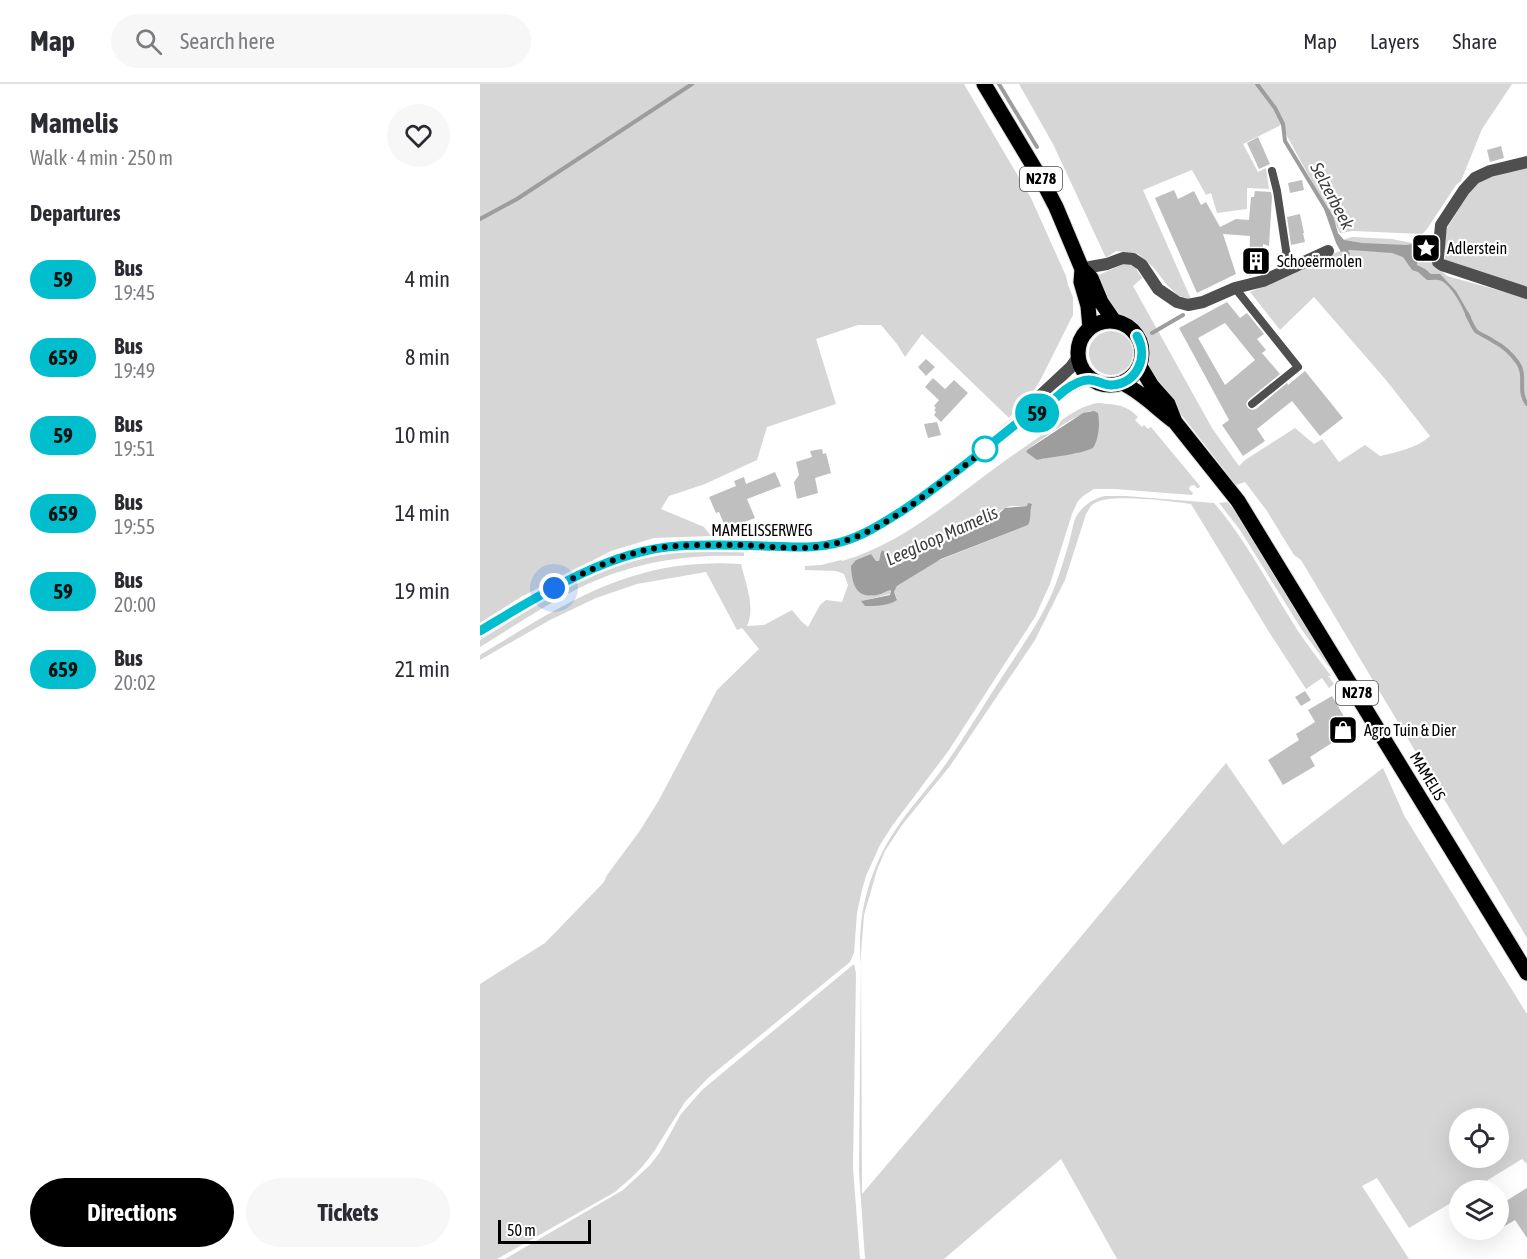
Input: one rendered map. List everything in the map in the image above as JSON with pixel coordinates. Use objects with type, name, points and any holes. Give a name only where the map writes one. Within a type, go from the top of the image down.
[{"type":"main road","name":"N278","points":[[984,84],[1044,184],[1082,269],[1091,278],[1101,302],[1114,321],[1129,327],[1141,343],[1140,366]]},
{"type":"main road","name":"N278","points":[[1082,269],[1081,282],[1088,306],[1090,328]]},
{"type":"main road","points":[[1092,379],[1083,370],[1078,357],[1080,343],[1090,328],[1101,322],[1114,321]]},
{"type":"main road","points":[[1122,383],[1140,366]]},
{"type":"main road","name":"MAMELIS","points":[[1140,366],[1152,386],[1168,404],[1175,422]]},
{"type":"main road","name":"N278","points":[[1092,379],[1106,385],[1122,383]]},
{"type":"main road","name":"MAMELIS","points":[[1122,383],[1135,390],[1175,422],[1238,501],[1527,973]]},
{"type":"street","points":[[1527,162],[1490,171],[1475,178],[1464,190],[1442,225],[1438,257],[1438,262],[1442,265],[1527,293]]},
{"type":"street","points":[[1082,269],[1105,265],[1123,258],[1133,259],[1142,265],[1158,289],[1177,302],[1188,305],[1203,302],[1235,288],[1263,281],[1328,251]]},
{"type":"street","name":"MAMELISSERWEG","points":[[1023,417],[1025,410],[1071,367],[1078,357]]},
{"type":"street","name":"MAMELISSERWEG","points":[[480,632],[537,597],[572,579],[634,553],[679,546],[741,545],[807,548],[843,542],[876,526],[930,492],[1023,417],[1032,416],[1072,385],[1092,379]]},
{"type":"lane","points":[[1272,171],[1289,270]]},
{"type":"lane","points":[[1235,288],[1298,367],[1252,404]]},
{"type":"shaded area","points":[[480,84],[964,84],[1031,198],[1066,276],[1073,297],[1073,315],[1033,392],[1009,418],[922,334],[905,357],[881,325],[858,325],[816,339],[836,404],[767,427],[757,460],[705,484],[669,496],[661,509],[704,527],[711,536],[654,538],[611,551],[521,597],[480,623]]},
{"type":"shaded area","points":[[1019,84],[1512,84],[1482,129],[1461,181],[1422,234],[1353,231],[1340,233],[1281,125],[1243,144],[1258,172],[1266,168],[1269,189],[1247,188],[1247,209],[1217,213],[1211,193],[1206,195],[1192,170],[1143,190],[1191,299],[1179,296],[1138,254],[1116,251],[1106,258],[1053,144]]},
{"type":"shaded area","points":[[1527,167],[1527,287],[1445,260],[1444,242],[1447,228],[1474,185],[1483,179]]},
{"type":"shaded area","points":[[1328,208],[1338,233],[1344,240],[1362,243],[1412,244],[1418,247],[1417,265],[1431,274],[1440,274],[1456,291],[1471,317],[1467,319],[1457,298],[1446,284],[1440,280],[1427,280],[1412,270],[1403,257],[1392,253],[1348,250],[1350,254],[1348,255],[1344,251],[1341,252],[1324,209]]},
{"type":"shaded area","points":[[1352,237],[1392,239],[1412,243],[1447,276],[1527,298],[1527,938],[1301,560],[1294,555],[1267,511],[1245,482],[1236,485],[1152,377],[1145,339],[1138,328],[1110,308],[1094,277],[1126,263],[1135,267],[1142,278],[1133,286],[1212,428],[1239,466],[1295,428],[1314,444],[1322,439],[1339,462],[1365,445],[1380,456],[1413,447],[1430,436],[1386,380],[1314,297],[1280,330],[1250,292],[1344,249],[1342,240]]},
{"type":"shaded area","points":[[1111,331],[1120,332],[1127,337],[1132,344],[1132,362],[1127,369],[1120,374],[1111,375],[1102,374],[1095,369],[1090,362],[1089,353],[1090,344],[1095,337],[1102,332]]},
{"type":"shaded area","points":[[1099,403],[1116,405],[1125,407],[1133,413],[1138,417],[1135,420],[1142,427],[1144,425],[1148,429],[1151,427],[1200,486],[1199,488],[1194,485],[1190,486],[1192,495],[1094,489],[1078,501],[1050,584],[1035,617],[949,750],[880,845],[862,890],[857,913],[854,953],[850,962],[708,1078],[685,1102],[642,1167],[615,1192],[497,1259],[480,1259],[480,984],[545,943],[604,882],[659,800],[717,690],[759,649],[742,628],[737,630],[706,572],[637,584],[596,598],[550,620],[480,660],[480,655],[543,617],[603,587],[667,568],[702,564],[741,564],[750,603],[747,626],[764,625],[792,610],[808,627],[820,605],[826,600],[842,602],[848,585],[844,574],[836,571],[805,570],[805,566],[842,561],[863,554],[901,535],[938,511],[1066,417]],"holes":[[[1091,411],[1078,453],[1037,460],[1026,452],[1067,422]],[[1010,506],[1027,506],[1028,525],[935,562],[897,586],[894,592],[897,599],[888,604],[865,606],[862,601],[890,594],[891,590],[871,596],[856,560],[871,554],[876,561],[879,561],[880,557],[890,567],[895,566],[960,533],[991,521],[1001,510]]]},
{"type":"shaded area","points":[[1094,411],[1098,413],[1099,427],[1093,448],[1074,454],[1037,460],[1026,452],[1083,413]]},
{"type":"shaded area","points":[[1105,496],[1126,496],[1214,503],[1248,549],[1298,631],[1331,676],[1328,676],[1334,684],[1329,688],[1322,678],[1306,689],[1191,504],[1127,498],[1102,500],[1092,505],[1086,514],[1065,580],[1035,640],[950,766],[902,825],[885,851],[877,870],[864,915],[861,953],[862,1194],[1226,763],[1283,845],[1383,768],[1405,817],[1527,1014],[1527,1164],[1522,1159],[1509,1167],[1509,1108],[1449,1108],[1449,1168],[1507,1168],[1488,1180],[1449,1180],[1449,1204],[1409,1228],[1377,1178],[1362,1186],[1409,1259],[1117,1259],[1061,1159],[944,1259],[865,1259],[859,1172],[860,946],[867,891],[890,839],[940,772],[1042,614],[1058,578],[1076,517],[1085,506]]},
{"type":"shaded area","points":[[1227,502],[1238,514],[1331,665],[1329,667],[1302,630],[1240,530],[1219,503]]},
{"type":"shaded area","points":[[1028,503],[1032,504],[1028,525],[941,559],[897,586],[894,592],[897,600],[893,602],[865,606],[861,601],[890,595],[891,590],[870,596],[859,592],[854,584],[851,566],[856,560],[871,554],[876,561],[879,561],[883,550],[890,566],[895,566],[960,533],[991,521],[1005,508],[1027,506]]},
{"type":"shaded area","points":[[699,550],[744,551],[744,556],[680,558],[619,572],[566,595],[480,647],[480,640],[546,599],[588,577],[615,566],[642,559]]},
{"type":"shaded area","points":[[854,964],[856,973],[853,1168],[860,1259],[505,1259],[623,1190],[650,1165],[681,1114],[702,1090]]},
{"type":"building","points":[[1258,137],[1270,164],[1259,169],[1247,143]]},
{"type":"building","points":[[1501,146],[1504,158],[1490,162],[1487,150]]},
{"type":"building","points":[[1302,180],[1304,190],[1290,193],[1288,183]]},
{"type":"building","points":[[1174,190],[1178,199],[1194,191],[1201,205],[1206,202],[1220,227],[1236,219],[1249,220],[1251,197],[1254,197],[1255,191],[1271,192],[1269,246],[1263,244],[1263,272],[1249,276],[1250,236],[1223,234],[1236,274],[1197,293],[1155,198]]},
{"type":"building","points":[[1300,214],[1305,242],[1291,245],[1287,217]]},
{"type":"building","points":[[1227,302],[1240,318],[1247,313],[1264,334],[1257,339],[1266,350],[1262,353],[1280,374],[1248,400],[1246,404],[1248,408],[1256,409],[1305,371],[1343,418],[1320,436],[1292,401],[1257,429],[1265,441],[1243,456],[1222,425],[1229,420],[1179,328]],"holes":[[[1225,323],[1255,360],[1225,385],[1198,338]]]},
{"type":"building","points":[[926,359],[935,367],[926,376],[918,367]]},
{"type":"building","points":[[933,378],[945,389],[954,380],[968,393],[941,422],[934,415],[936,408],[934,406],[939,400],[925,387]]},
{"type":"building","points":[[937,422],[941,435],[928,438],[924,424]]},
{"type":"building","points":[[822,449],[823,454],[826,453],[831,473],[815,478],[818,493],[797,499],[794,482],[799,475],[796,462],[812,457],[810,451]]},
{"type":"building","points":[[775,472],[781,486],[747,499],[755,518],[726,529],[709,497],[736,486],[734,481],[744,477],[746,484]]},
{"type":"building","points":[[1305,691],[1311,700],[1301,706],[1295,697]]},
{"type":"building","points":[[1332,696],[1352,730],[1310,757],[1315,766],[1283,785],[1268,760],[1299,740],[1296,734],[1315,722],[1308,710]]},
{"type":"building","points":[[1527,1188],[1527,1238],[1515,1220],[1509,1224],[1509,1199]]},
{"type":"waterway","points":[[480,219],[517,199],[692,84]]},
{"type":"waterway","points":[[999,84],[1037,147]]},
{"type":"waterway","name":"Selzerbeek","points":[[1257,84],[1275,108],[1283,124],[1285,141],[1328,212]]},
{"type":"waterway","name":"Selzerbeek","points":[[1467,314],[1476,331],[1510,353],[1518,363],[1521,368],[1523,394],[1527,404]]},
{"type":"waterway","name":"Leegloop Mamelis","points":[[1152,333],[1183,315]]},
{"type":"bus line","name":"59","points":[[480,631],[572,579],[634,553],[679,546],[741,545],[807,548],[843,542],[891,518],[930,492],[1023,417],[1032,416],[1072,385],[1092,379],[1102,384],[1114,385],[1129,379],[1136,374],[1143,354],[1137,336]]},
{"type":"place","name":"Adlerstein","points":[[1426,248]]},
{"type":"place","name":"Schoeërmolen","points":[[1256,261]]},
{"type":"place","name":"Agro Tuin & Dier","points":[[1343,730]]},
{"type":"route","points":[[554,588],[611,562],[651,549],[741,545],[807,548],[843,542],[910,506],[985,449]]}]
